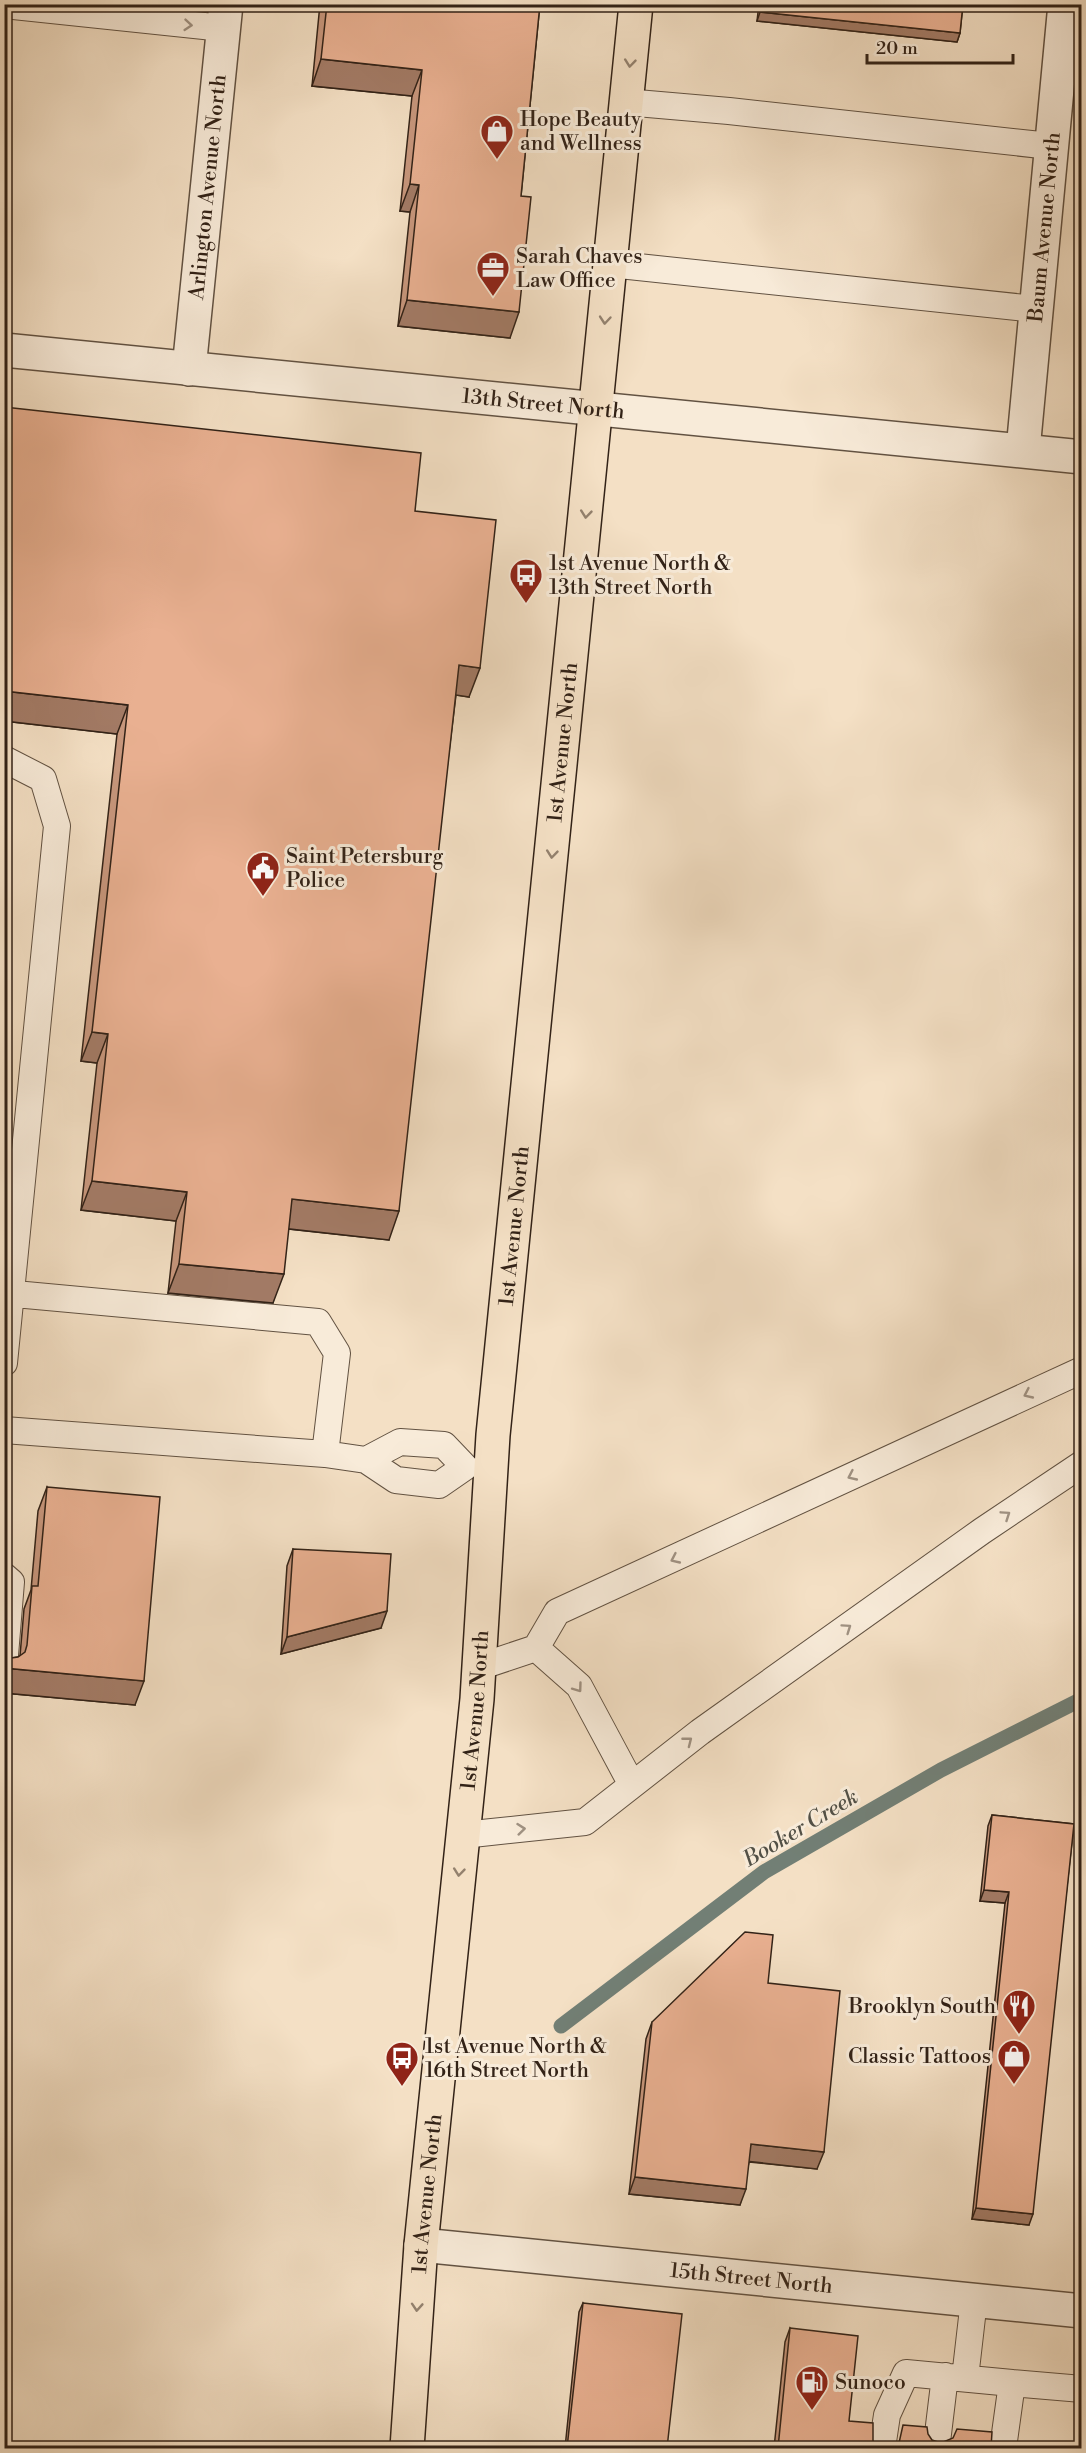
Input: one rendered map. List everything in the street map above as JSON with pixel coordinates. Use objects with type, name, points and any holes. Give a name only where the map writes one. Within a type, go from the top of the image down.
[{"type":"main road","name":"1st Avenue North","points":[[407,2448],[421,2245],[479,1667],[478,1468],[596,409],[636,4]]},
{"type":"street","name":"Baum Avenue North","points":[[1023,450],[1065,4]]},
{"type":"street","name":"Arlington Avenue North","points":[[189,369],[225,16]]},
{"type":"street","name":"13th Street North","points":[[4,350],[1082,457]]},
{"type":"street","name":"15th Street North","points":[[421,2245],[1082,2311]]},
{"type":"lane","points":[[4,5],[225,16]]},
{"type":"lane","points":[[626,102],[1050,146]]},
{"type":"lane","points":[[610,264],[1035,309]]},
{"type":"lane","points":[[4,759],[43,779],[57,826],[8,1294],[4,1363]]},
{"type":"lane","points":[[8,1294],[318,1322],[337,1353],[325,1454]]},
{"type":"lane","points":[[479,1667],[536,1648],[557,1612],[1081,1374]]},
{"type":"lane","points":[[4,1431],[325,1454],[366,1460],[396,1480],[440,1485],[478,1468]]},
{"type":"lane","points":[[366,1460],[400,1442],[422,1443],[444,1445],[478,1468]]},
{"type":"lane","points":[[463,1835],[585,1822],[700,1732],[982,1531],[1082,1464]]},
{"type":"lane","points":[[4,1576],[11,1582],[4,1666]]},
{"type":"lane","points":[[536,1648],[579,1686],[632,1785]]},
{"type":"lane","points":[[937,2442],[974,2300]]},
{"type":"lane","points":[[882,2448],[888,2415],[906,2373],[1082,2389]]},
{"type":"lane","points":[[1003,2448],[1012,2383]]},
{"type":"building","points":[[327,4],[540,4],[521,196],[531,197],[519,312],[407,300],[419,185],[410,184],[422,70],[321,59]]},
{"type":"building","points":[[761,4],[963,4],[960,33],[760,12]]},
{"type":"building","name":"Saint Petersburg Police","points":[[4,407],[421,453],[415,511],[496,520],[480,668],[459,665],[399,1211],[292,1199],[284,1274],[179,1264],[187,1192],[92,1181],[108,1034],[92,1032],[128,705],[4,691]]},
{"type":"building","points":[[47,1487],[160,1497],[144,1681],[4,1668],[4,1656],[18,1657],[25,1652],[27,1645],[32,1586],[38,1586]]},
{"type":"building","points":[[293,1549],[391,1554],[387,1611],[287,1637]]},
{"type":"building","points":[[992,1815],[1074,1824],[1033,2214],[976,2208],[1009,1892],[984,1890]]},
{"type":"building","points":[[745,1932],[773,1935],[768,1983],[840,1991],[824,2152],[751,2144],[746,2189],[635,2177],[652,2022]]},
{"type":"building","points":[[583,2303],[682,2314],[667,2448],[567,2448]]},
{"type":"building","points":[[790,2328],[858,2336],[849,2421],[873,2423],[873,2441],[878,2447],[883,2448],[778,2448]]},
{"type":"building","points":[[903,2425],[927,2427],[932,2440],[941,2443],[953,2438],[957,2429],[992,2432],[991,2448],[891,2448],[899,2443]]},
{"type":"waterway","name":"Booker Creek","points":[[561,2026],[764,1872],[941,1770],[1082,1699]]},
{"type":"place","name":"Hope Beauty and Wellness","points":[[497,160]]},
{"type":"place","name":"Sarah Chaves Law Office","points":[[493,297]]},
{"type":"place","name":"1st Avenue North & 13th Street North","points":[[526,604]]},
{"type":"place","name":"Saint Petersburg Police","points":[[263,897]]},
{"type":"place","name":"Brooklyn South","points":[[1019,2035]]},
{"type":"place","name":"Classic Tattoos","points":[[1014,2085]]},
{"type":"place","name":"1st Avenue North & 16th Street North","points":[[402,2087]]},
{"type":"place","name":"Sunoco","points":[[812,2411]]}]
